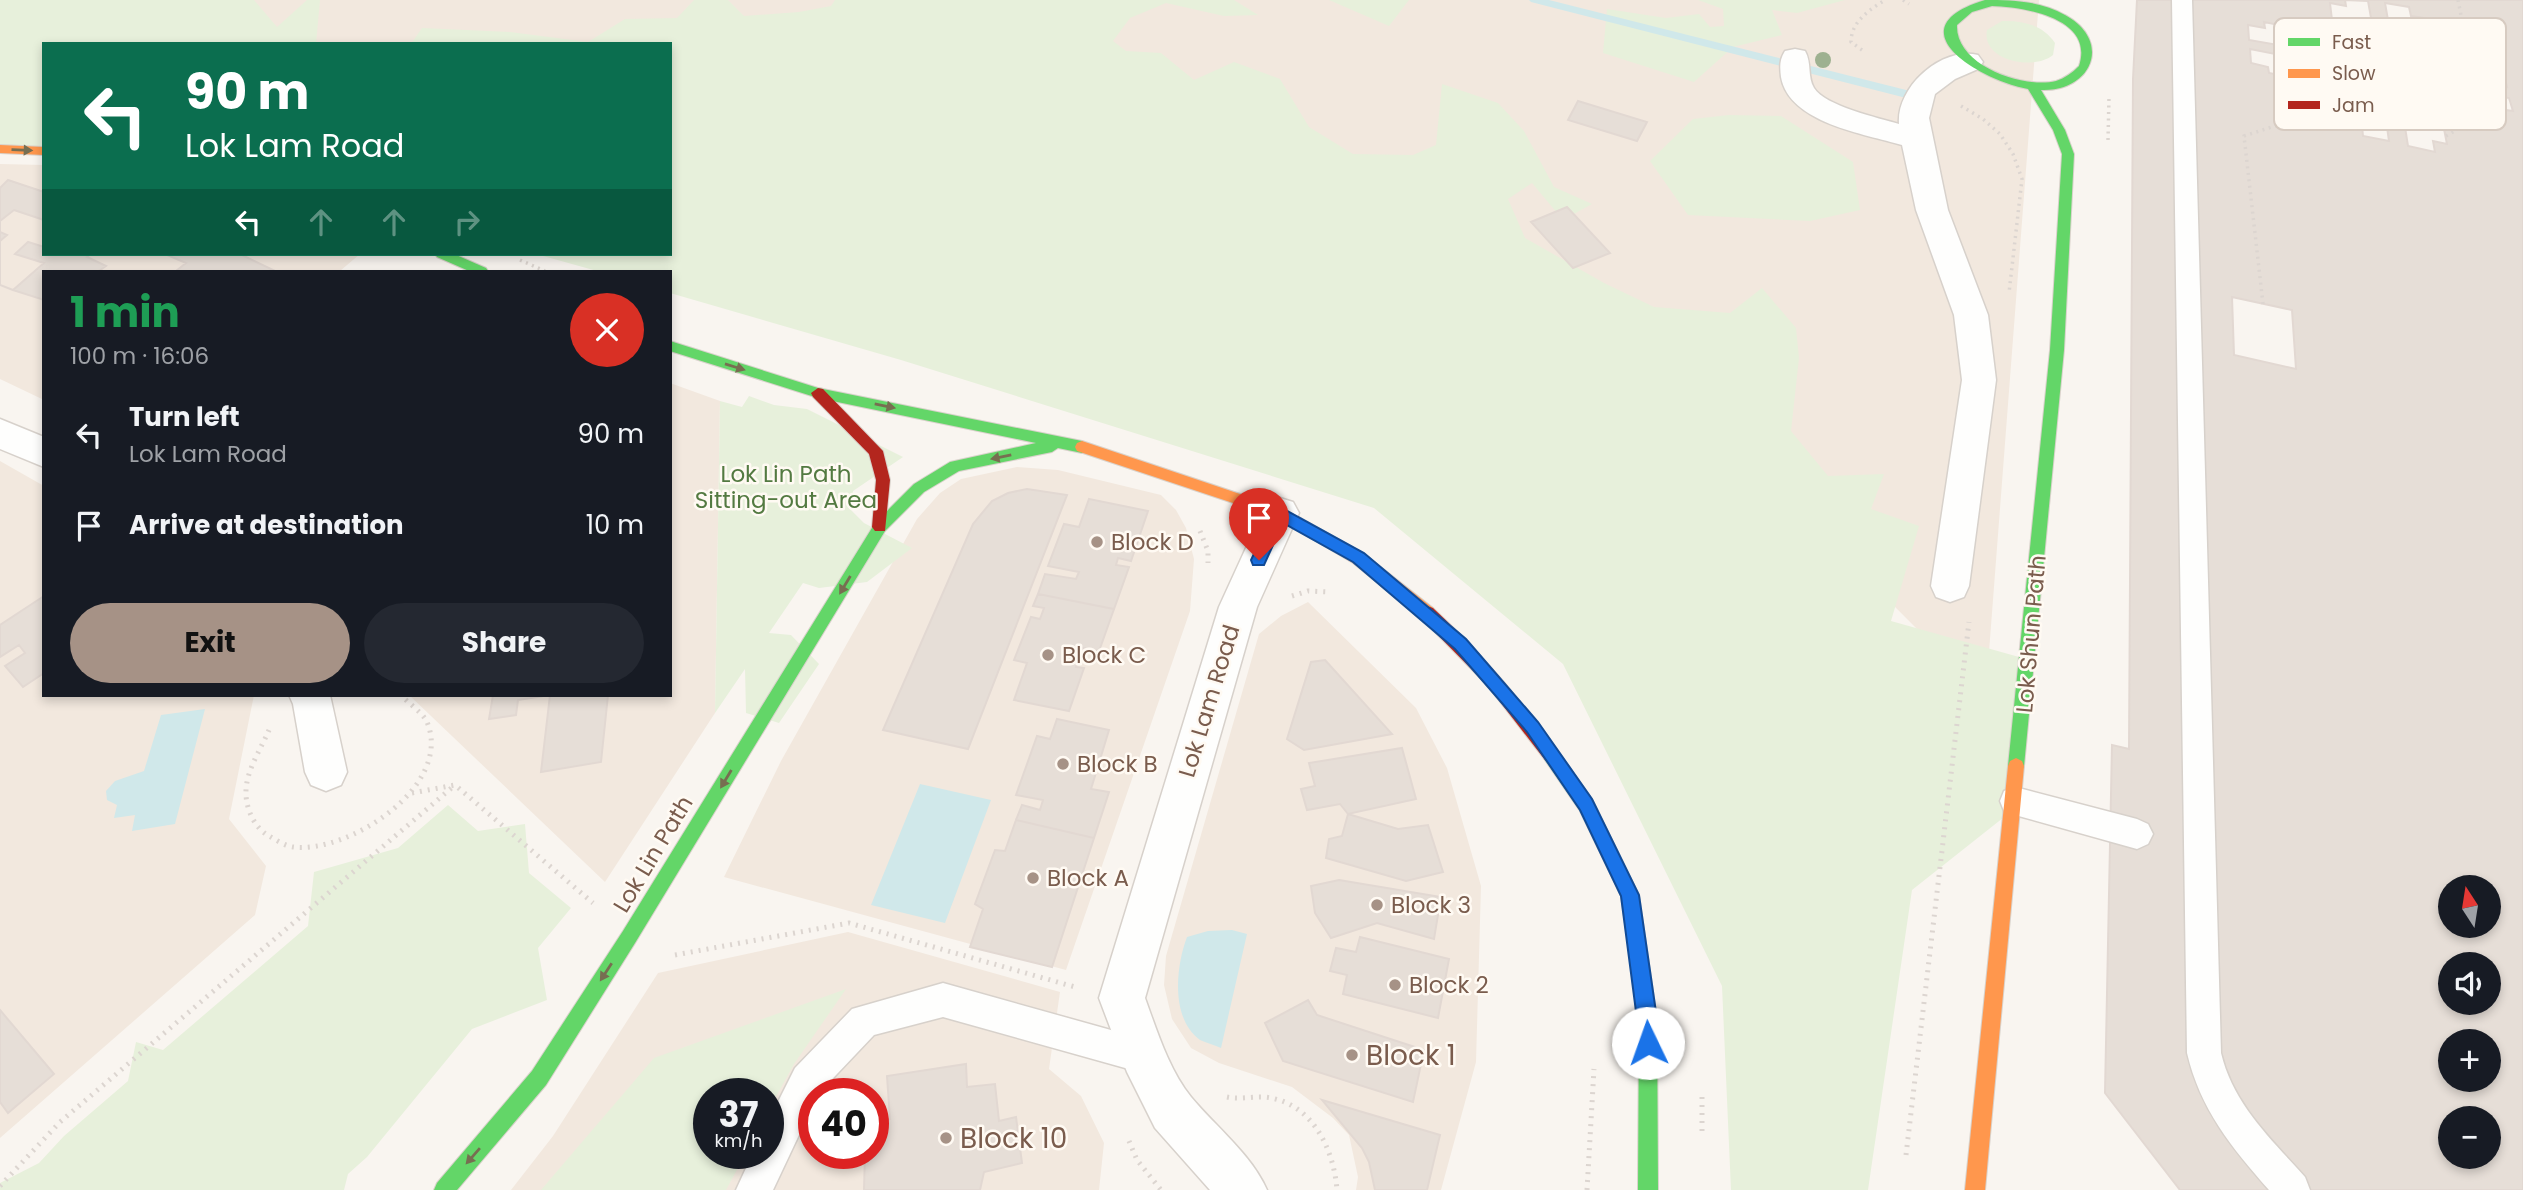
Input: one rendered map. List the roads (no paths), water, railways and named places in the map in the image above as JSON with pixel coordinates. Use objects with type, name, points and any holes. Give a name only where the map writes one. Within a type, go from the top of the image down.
[{"type":"street","points":[[2065,0],[2086,45],[2088,58],[2083,70],[2071,79],[2054,84],[2032,85],[1987,74],[1968,62],[1956,49],[1950,35],[1952,23],[1960,12],[1978,3],[1991,2],[2030,5],[2048,12],[2078,32]]},
{"type":"street","points":[[1795,58],[1796,80],[1805,98],[1851,118],[1916,139]]},
{"type":"street","points":[[1950,586],[1979,380],[1971,315],[1950,264],[1933,211],[1916,139],[1914,118],[1918,97],[1925,87],[1945,72],[1968,62]]},
{"type":"street","name":"Lok Shun Path","points":[[1975,1190],[2057,350],[2065,222],[2068,154],[2059,130],[2032,85]]},
{"type":"street","points":[[0,149],[42,150]]},
{"type":"street","points":[[447,256],[479,270]]},
{"type":"street","points":[[672,347],[818,393],[1068,442],[1280,513],[1358,558],[1461,644],[1532,727],[1586,805],[1630,895],[1648,1019],[1648,1190]]},
{"type":"street","name":"Lok Lin Path","points":[[818,393],[876,451],[883,480],[880,527]]},
{"type":"street","points":[[0,433],[42,452]]},
{"type":"street","name":"Lok Lin Path","points":[[444,1190],[540,1078],[880,527],[919,488],[955,466],[1068,442]]},
{"type":"street","name":"Lok Lam Road","points":[[1242,1190],[1172,1111],[1143,1056],[1122,998],[1128,968],[1238,607],[1280,513]]},
{"type":"street","points":[[310,697],[327,772]]},
{"type":"lane","points":[[2182,0],[2204,1053],[2208,1074],[2217,1096],[2236,1124],[2292,1190]]},
{"type":"lane","points":[[2015,801],[2137,834]]},
{"type":"lane","points":[[754,1190],[807,1080],[864,1021],[943,1000],[1143,1056]]},
{"type":"water","points":[[205,709],[175,824],[132,831],[135,815],[114,818],[117,805],[107,800],[106,791],[115,781],[144,771],[161,715]]},
{"type":"water","points":[[920,784],[991,800],[945,923],[871,905]]},
{"type":"water","points":[[1232,930],[1247,934],[1221,1048],[1200,1040],[1190,1030],[1180,1005],[1178,977],[1187,937],[1208,931]]},
{"type":"waterway","points":[[1535,0],[1918,97]]},
{"type":"place","name":"Block D","points":[[1097,542]]},
{"type":"place","name":"Block C","points":[[1048,655]]},
{"type":"place","name":"Block B","points":[[1063,764]]},
{"type":"place","name":"Block A","points":[[1033,878]]},
{"type":"place","name":"Block 3","points":[[1377,905]]},
{"type":"place","name":"Block 2","points":[[1395,985]]},
{"type":"place","name":"Block 1","points":[[1352,1055]]},
{"type":"place","name":"Block 10","points":[[946,1138]]},
{"type":"park label","name":"Lok Lin Path Sitting-out Area","points":[[786,487]]}]
